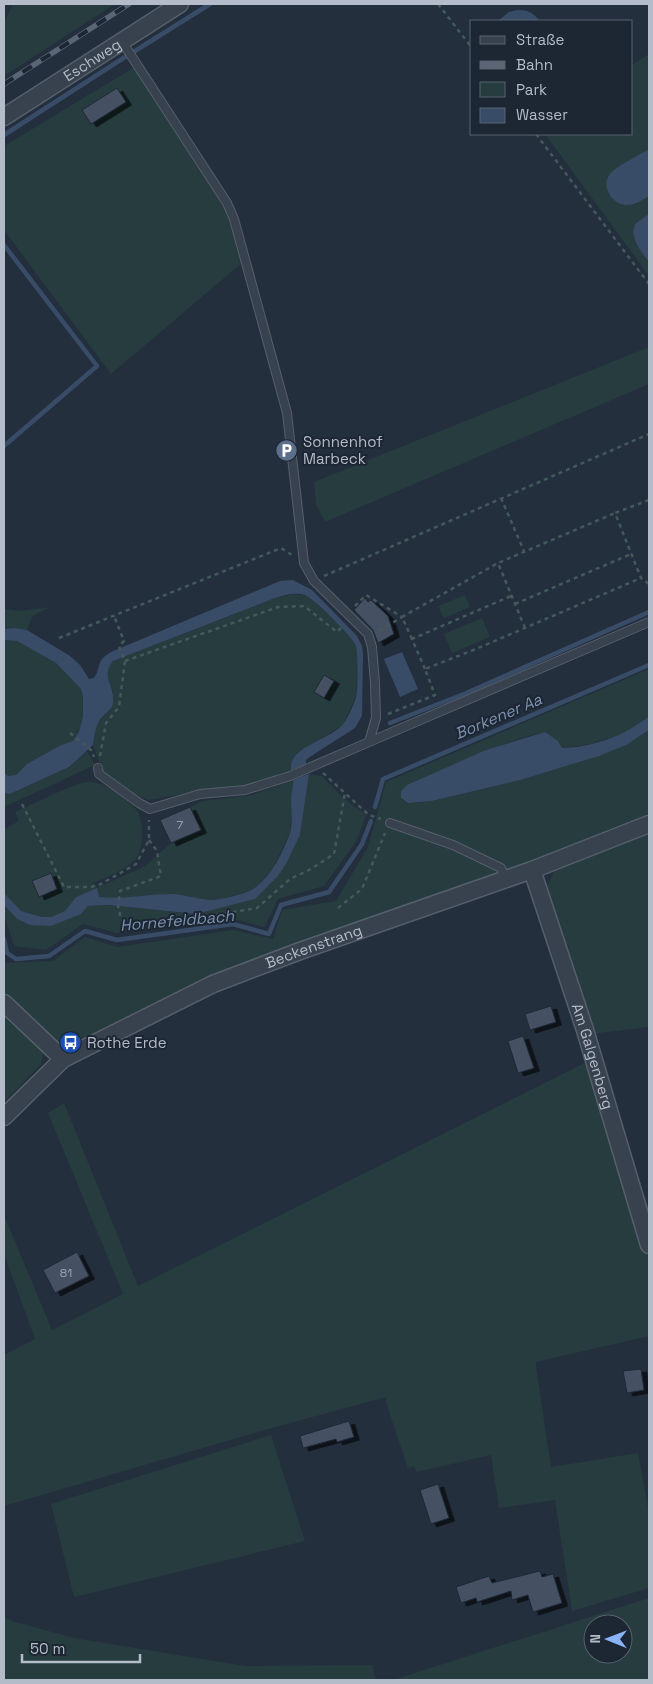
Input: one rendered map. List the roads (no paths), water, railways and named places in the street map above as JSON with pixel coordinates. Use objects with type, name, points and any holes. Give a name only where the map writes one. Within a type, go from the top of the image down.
[{"type":"street","name":"Eschweg","points":[[4,117],[121,40],[180,4]]},
{"type":"street","name":"Beckenstrang","points":[[4,1118],[63,1059],[213,984],[309,948],[532,870],[649,824]]},
{"type":"street","name":"Am Galgenberg","points":[[532,870],[585,1030],[649,1245]]},
{"type":"street","points":[[4,1003],[63,1059]]},
{"type":"lane","points":[[121,40],[227,203],[234,219],[287,413],[304,563],[314,581],[368,634],[373,656],[376,718],[368,742]]},
{"type":"lane","points":[[98,768],[99,774],[150,809],[200,794],[245,790],[312,767],[649,622]]},
{"type":"lane","points":[[390,823],[453,845],[501,868],[505,879]]},
{"type":"water","points":[[517,10],[530,12],[539,20],[499,20],[509,12]]},
{"type":"water","points":[[649,149],[649,196],[630,205],[617,202],[607,190],[606,184],[610,174]]},
{"type":"water","points":[[649,214],[649,262],[637,244],[634,229],[635,224]]},
{"type":"water","points":[[293,580],[312,590],[357,636],[362,646],[362,716],[355,728],[308,758],[306,764],[291,770],[292,762],[296,755],[330,734],[345,722],[356,697],[357,663],[354,642],[333,619],[305,595],[286,595],[113,661],[109,667],[108,677],[113,702],[109,711],[99,721],[93,745],[69,767],[10,794],[4,793],[4,772],[8,776],[16,775],[27,764],[59,746],[73,741],[79,732],[83,716],[83,697],[81,689],[56,663],[17,641],[4,640],[4,629],[27,630],[70,656],[80,665],[89,679],[94,678],[101,661],[111,652],[280,581]]},
{"type":"water","points":[[402,652],[418,689],[400,697],[384,659]]},
{"type":"water","points":[[649,716],[649,730],[626,745],[599,756],[520,780],[432,801],[408,803],[401,798],[401,791],[407,785],[486,750],[545,732],[558,741],[562,748],[597,743],[619,735]]},
{"type":"water","points":[[309,774],[300,835],[278,876],[255,899],[196,914],[109,905],[88,906],[81,914],[51,926],[30,925],[17,919],[4,905],[4,893],[21,911],[42,917],[51,917],[65,911],[76,897],[97,888],[99,897],[108,898],[171,894],[212,900],[252,890],[272,870],[290,833],[293,780]]},
{"type":"waterway","points":[[135,51],[210,4]]},
{"type":"waterway","points":[[4,135],[125,57]]},
{"type":"waterway","points":[[4,245],[97,366],[4,446]]},
{"type":"waterway","points":[[390,723],[464,694],[649,612]]},
{"type":"waterway","name":"Borkener Aa","points":[[375,807],[383,779],[649,665]]},
{"type":"waterway","name":"Hornefeldbach","points":[[4,939],[7,953],[16,959],[49,956],[85,931],[117,940],[233,924],[269,934],[281,905],[329,892],[362,844],[371,821]]},
{"type":"railway","points":[[4,84],[129,4]]},
{"type":"place","name":"Sonnenhof Marbeck","points":[[287,451]]},
{"type":"place","name":"Rothe Erde","points":[[71,1043]]}]
